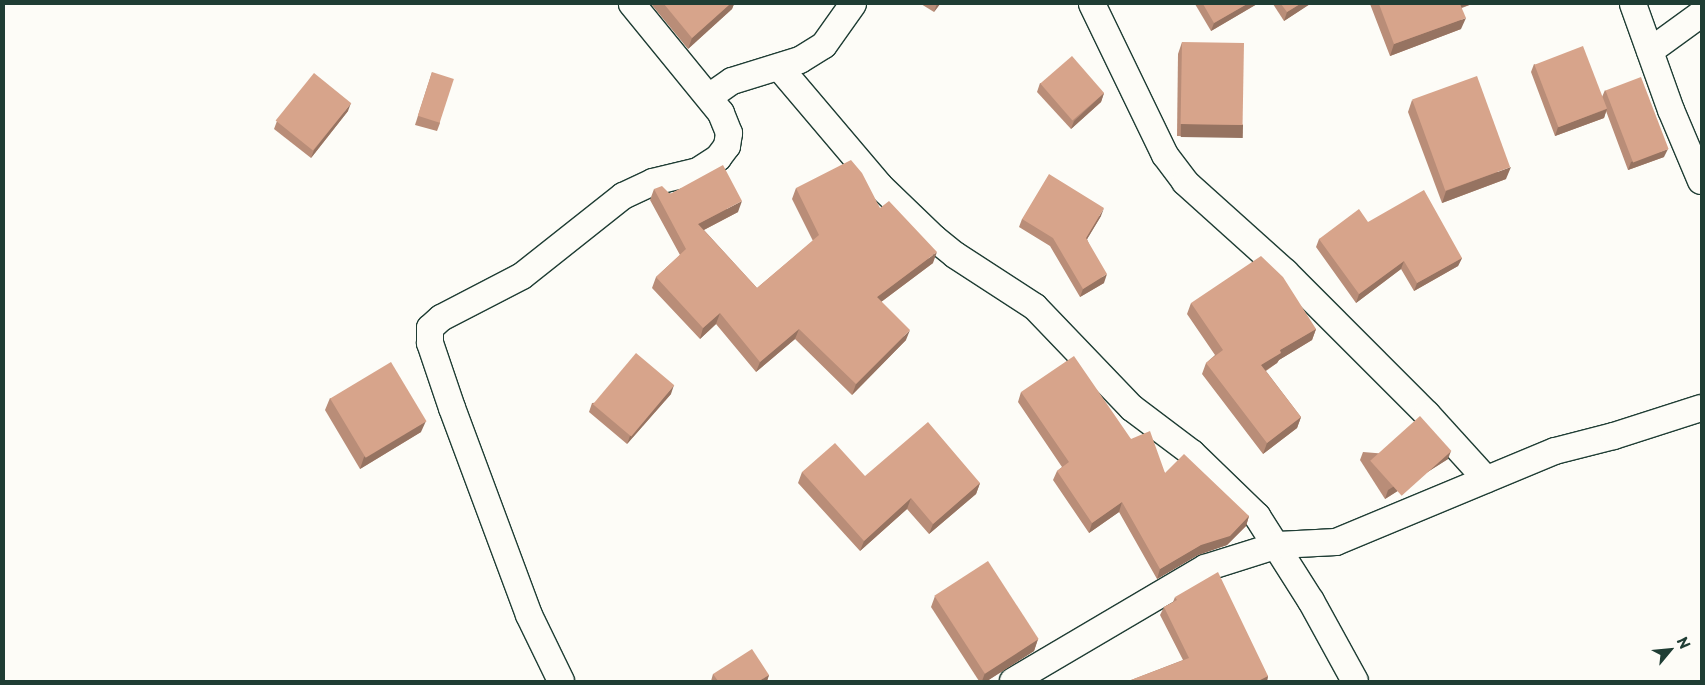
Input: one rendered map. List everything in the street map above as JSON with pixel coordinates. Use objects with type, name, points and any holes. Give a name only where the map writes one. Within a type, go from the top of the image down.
[{"type":"street","points":[[561,681],[529,615],[452,408],[430,343],[430,328],[472,301],[522,276],[623,196],[653,182],[698,171],[718,158],[727,146],[729,133],[721,113],[632,4]]},
{"type":"street","points":[[709,97],[732,81],[800,60],[824,45],[853,4]]},
{"type":"street","points":[[1092,4],[1165,155],[1185,182],[1285,272],[1427,414],[1486,479]]},
{"type":"street","points":[[1634,4],[1670,110],[1701,181]]},
{"type":"street","points":[[1650,50],[1701,14]]},
{"type":"street","points":[[779,67],[880,186],[934,238],[955,255],[1035,306],[1132,408],[1192,453],[1256,516],[1278,545],[1355,681]]},
{"type":"street","points":[[1012,681],[1205,568],[1278,545],[1336,542],[1555,451],[1614,436],[1701,408]]},
{"type":"building","points":[[664,4],[730,4],[692,38]]},
{"type":"building","points":[[1203,4],[1247,4],[1214,23]]},
{"type":"building","points":[[1281,4],[1300,4],[1287,12]]},
{"type":"building","points":[[1379,4],[1460,4],[1466,18],[1394,44]]},
{"type":"building","points":[[1182,42],[1244,43],[1243,125],[1181,124]]},
{"type":"building","points":[[1583,46],[1607,109],[1558,127],[1534,65]]},
{"type":"building","points":[[1072,56],[1104,93],[1072,121],[1040,84]]},
{"type":"building","points":[[432,72],[454,79],[440,123],[418,116]]},
{"type":"building","points":[[314,73],[351,103],[313,151],[276,120]]},
{"type":"building","points":[[1477,76],[1510,167],[1445,191],[1412,100]]},
{"type":"building","points":[[1641,77],[1669,149],[1633,163],[1606,91]]},
{"type":"building","points":[[851,160],[862,173],[880,208],[889,201],[937,252],[877,297],[910,330],[856,384],[799,329],[760,362],[720,313],[703,328],[656,277],[686,249],[654,189],[662,186],[670,194],[723,165],[742,201],[698,224],[757,288],[819,235],[796,188]]},
{"type":"building","points":[[1049,174],[1104,208],[1086,238],[1107,274],[1083,289],[1053,238],[1022,219]]},
{"type":"building","points":[[1424,190],[1462,258],[1417,283],[1404,261],[1359,294],[1319,239],[1359,209],[1368,222]]},
{"type":"building","points":[[1261,256],[1283,277],[1316,329],[1280,350],[1281,353],[1261,365],[1301,417],[1267,443],[1206,363],[1223,350],[1191,303]]},
{"type":"building","points":[[636,353],[674,385],[631,436],[593,404]]},
{"type":"building","points":[[1074,356],[1131,439],[1150,431],[1165,473],[1184,454],[1249,516],[1230,536],[1201,545],[1160,569],[1122,502],[1092,523],[1057,471],[1069,462],[1021,392]]},
{"type":"building","points":[[391,362],[427,421],[366,458],[330,399]]},
{"type":"building","points":[[1420,416],[1451,451],[1402,496],[1370,461]]},
{"type":"building","points":[[928,422],[980,483],[933,524],[911,498],[864,541],[802,472],[835,443],[865,476]]},
{"type":"building","points":[[988,561],[1039,639],[985,674],[934,596]]},
{"type":"building","points":[[1218,572],[1268,676],[1258,681],[1132,681],[1189,658],[1164,607],[1177,600],[1175,597]]},
{"type":"building","points":[[752,649],[769,675],[759,681],[718,681],[713,674]]}]
